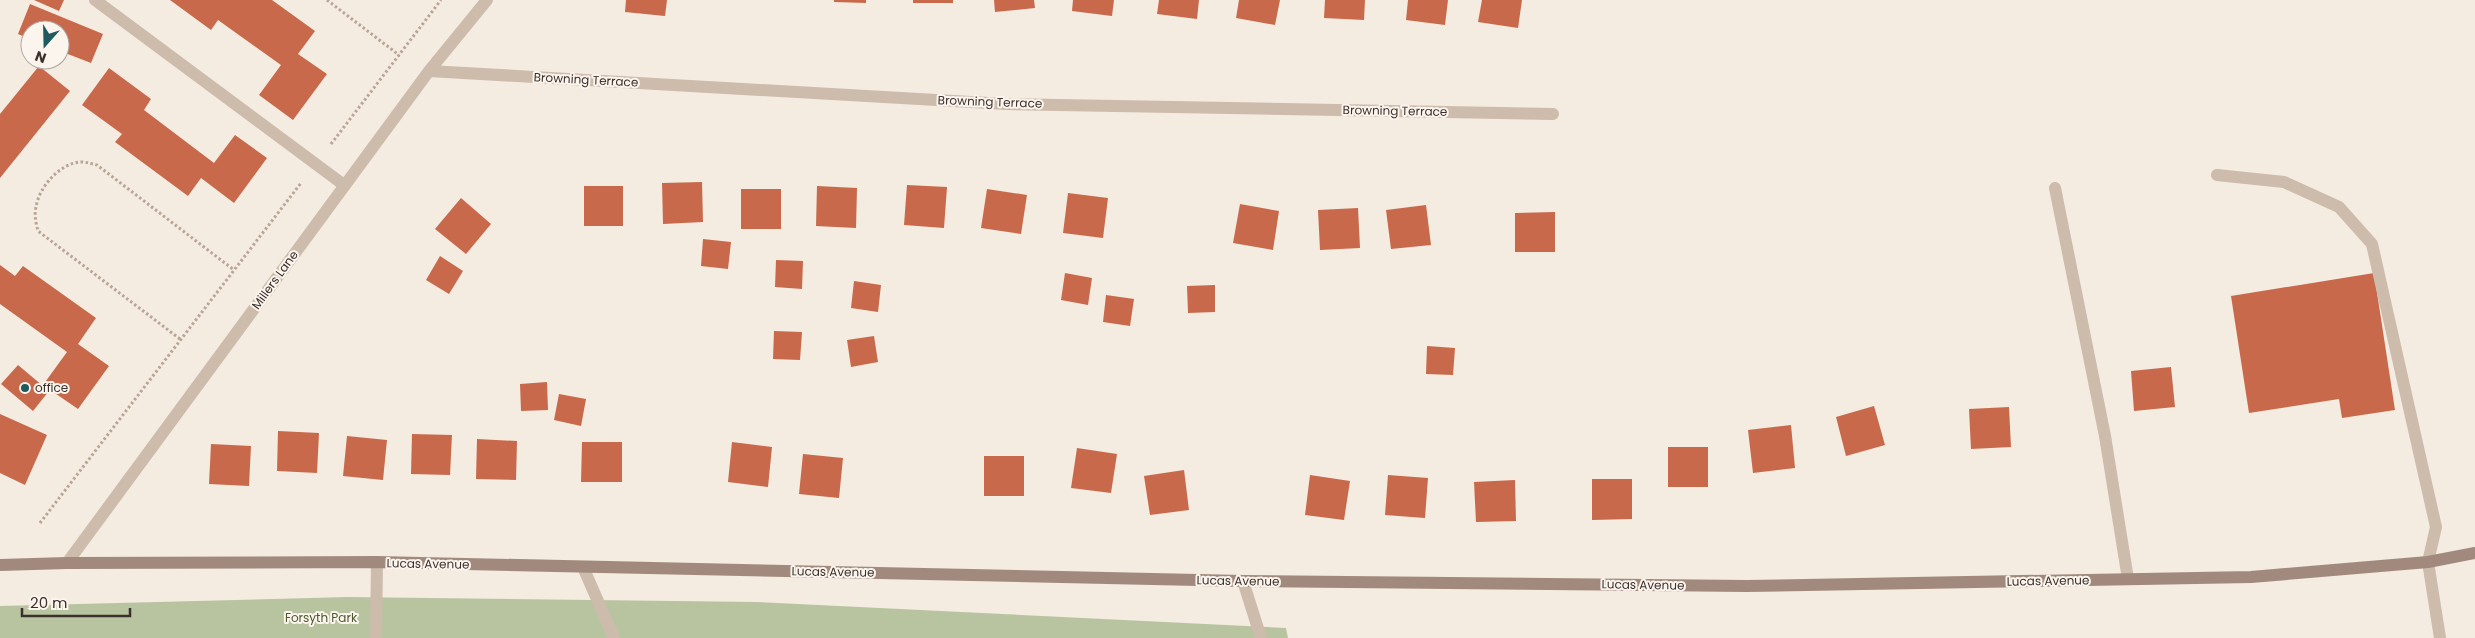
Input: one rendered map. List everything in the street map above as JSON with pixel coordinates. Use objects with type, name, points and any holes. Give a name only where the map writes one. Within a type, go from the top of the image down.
[{"type":"street","points":[[95,0],[344,185]]},
{"type":"street","name":"Millers Lane","points":[[68,563],[344,185],[429,71],[487,0]]},
{"type":"street","name":"Browning Terrace","points":[[429,71],[1006,104],[1553,114]]},
{"type":"street","points":[[2217,175],[2284,182],[2339,207],[2372,244],[2436,527],[2428,562],[2440,638]]},
{"type":"street","points":[[2055,188],[2105,436],[2128,579]]},
{"type":"street","name":"Lucas Avenue","points":[[0,565],[377,562],[1243,581],[1747,586],[2251,577],[2428,562],[2475,553]]},
{"type":"street","points":[[376,638],[377,562]]},
{"type":"street","points":[[583,567],[614,638]]},
{"type":"street","points":[[1243,581],[1262,638]]},
{"type":"path","points":[[327,0],[399,55]]},
{"type":"path","points":[[40,523],[441,0]]},
{"type":"path","points":[[180,339],[38,231],[36,206],[51,177],[80,162],[97,165],[234,270]]},
{"type":"green space","name":"Forsyth Park","points":[[348,597],[757,602],[1286,628],[1288,638],[0,638],[0,606]]},
{"type":"building","points":[[34,0],[64,0],[59,11]]},
{"type":"building","points":[[170,0],[272,0],[315,31],[298,54],[327,74],[293,120],[259,95],[281,65],[218,20],[211,30]]},
{"type":"building","points":[[626,0],[667,0],[665,16],[625,12]]},
{"type":"building","points":[[834,0],[866,0],[866,3],[834,2]]},
{"type":"building","points":[[913,0],[953,0],[953,3],[913,3]]},
{"type":"building","points":[[994,0],[1034,0],[1035,8],[995,12]]},
{"type":"building","points":[[1073,0],[1114,0],[1112,16],[1072,11]]},
{"type":"building","points":[[1159,0],[1199,0],[1197,19],[1157,14]]},
{"type":"building","points":[[1239,0],[1280,0],[1275,25],[1236,18]]},
{"type":"building","points":[[1325,0],[1365,0],[1364,20],[1324,18]]},
{"type":"building","points":[[1408,0],[1448,0],[1445,25],[1406,20]]},
{"type":"building","points":[[1482,0],[1522,0],[1518,28],[1478,22]]},
{"type":"building","points":[[30,4],[69,20],[24,20]]},
{"type":"building","points":[[70,20],[103,34],[91,63],[70,55]]},
{"type":"building","points":[[109,68],[151,99],[144,110],[214,163],[235,135],[267,158],[234,203],[201,178],[188,196],[115,142],[122,134],[82,105]]},
{"type":"building","points":[[36,70],[44,70],[70,91],[0,178],[0,114]]},
{"type":"building","points":[[702,182],[703,222],[663,224],[662,183]]},
{"type":"building","points":[[907,185],[947,187],[944,228],[904,225]]},
{"type":"building","points":[[584,186],[623,186],[623,226],[584,226]]},
{"type":"building","points":[[817,186],[857,188],[856,228],[816,226]]},
{"type":"building","points":[[741,189],[781,189],[781,229],[741,229]]},
{"type":"building","points":[[987,189],[1027,195],[1021,234],[981,228]]},
{"type":"building","points":[[1068,193],[1108,198],[1103,238],[1063,233]]},
{"type":"building","points":[[461,198],[491,224],[466,254],[435,229]]},
{"type":"building","points":[[1240,204],[1279,211],[1273,250],[1233,243]]},
{"type":"building","points":[[1426,205],[1431,245],[1391,249],[1386,210]]},
{"type":"building","points":[[1358,208],[1360,248],[1320,250],[1318,210]]},
{"type":"building","points":[[1555,212],[1555,252],[1515,252],[1515,213]]},
{"type":"building","points":[[703,239],[731,242],[728,269],[701,266]]},
{"type":"building","points":[[440,256],[463,271],[449,294],[426,280]]},
{"type":"building","points":[[776,260],[803,261],[802,289],[775,287]]},
{"type":"building","points":[[0,265],[15,276],[23,266],[96,318],[78,344],[109,366],[78,409],[43,385],[67,352],[0,304]]},
{"type":"building","points":[[1065,273],[1092,278],[1088,305],[1061,300]]},
{"type":"building","points":[[2374,273],[2395,410],[2342,418],[2339,399],[2249,413],[2231,296]]},
{"type":"building","points":[[854,281],[881,285],[878,312],[851,308]]},
{"type":"building","points":[[1215,285],[1215,312],[1188,313],[1187,286]]},
{"type":"building","points":[[1106,295],[1134,299],[1130,326],[1103,322]]},
{"type":"building","points":[[774,331],[802,332],[800,360],[773,359]]},
{"type":"building","points":[[874,336],[878,362],[851,367],[847,340]]},
{"type":"building","points":[[1427,346],[1455,348],[1453,375],[1426,374]]},
{"type":"building","name":"office","points":[[18,365],[49,391],[33,411],[1,384]]},
{"type":"building","points":[[2171,367],[2175,407],[2134,411],[2131,371]]},
{"type":"building","points":[[547,382],[548,410],[521,411],[520,384]]},
{"type":"building","points":[[559,394],[586,399],[581,426],[554,420]]},
{"type":"building","points":[[1874,406],[1885,445],[1846,456],[1836,417]]},
{"type":"building","points":[[2009,407],[2011,447],[1971,449],[1969,409]]},
{"type":"building","points":[[0,414],[47,435],[25,485],[0,473]]},
{"type":"building","points":[[1791,425],[1795,468],[1753,473],[1748,430]]},
{"type":"building","points":[[278,431],[319,433],[317,473],[277,471]]},
{"type":"building","points":[[412,434],[452,435],[450,475],[411,474]]},
{"type":"building","points":[[347,436],[387,440],[383,480],[343,476]]},
{"type":"building","points":[[477,439],[517,441],[516,480],[476,479]]},
{"type":"building","points":[[582,442],[622,442],[622,482],[581,482]]},
{"type":"building","points":[[732,442],[772,447],[768,487],[728,482]]},
{"type":"building","points":[[211,444],[251,446],[249,486],[209,484]]},
{"type":"building","points":[[1668,447],[1708,447],[1708,487],[1668,487]]},
{"type":"building","points":[[1077,448],[1117,454],[1111,493],[1071,488]]},
{"type":"building","points":[[803,454],[843,458],[839,498],[799,494]]},
{"type":"building","points":[[984,456],[1024,456],[1024,496],[984,496]]},
{"type":"building","points":[[1184,470],[1189,510],[1150,515],[1144,476]]},
{"type":"building","points":[[1310,475],[1350,481],[1344,520],[1305,515]]},
{"type":"building","points":[[1388,475],[1428,478],[1425,518],[1385,515]]},
{"type":"building","points":[[1592,479],[1632,479],[1632,519],[1592,520]]},
{"type":"building","points":[[1515,480],[1516,521],[1476,522],[1474,482]]},
{"type":"place","name":"office","points":[[25,388]]}]
